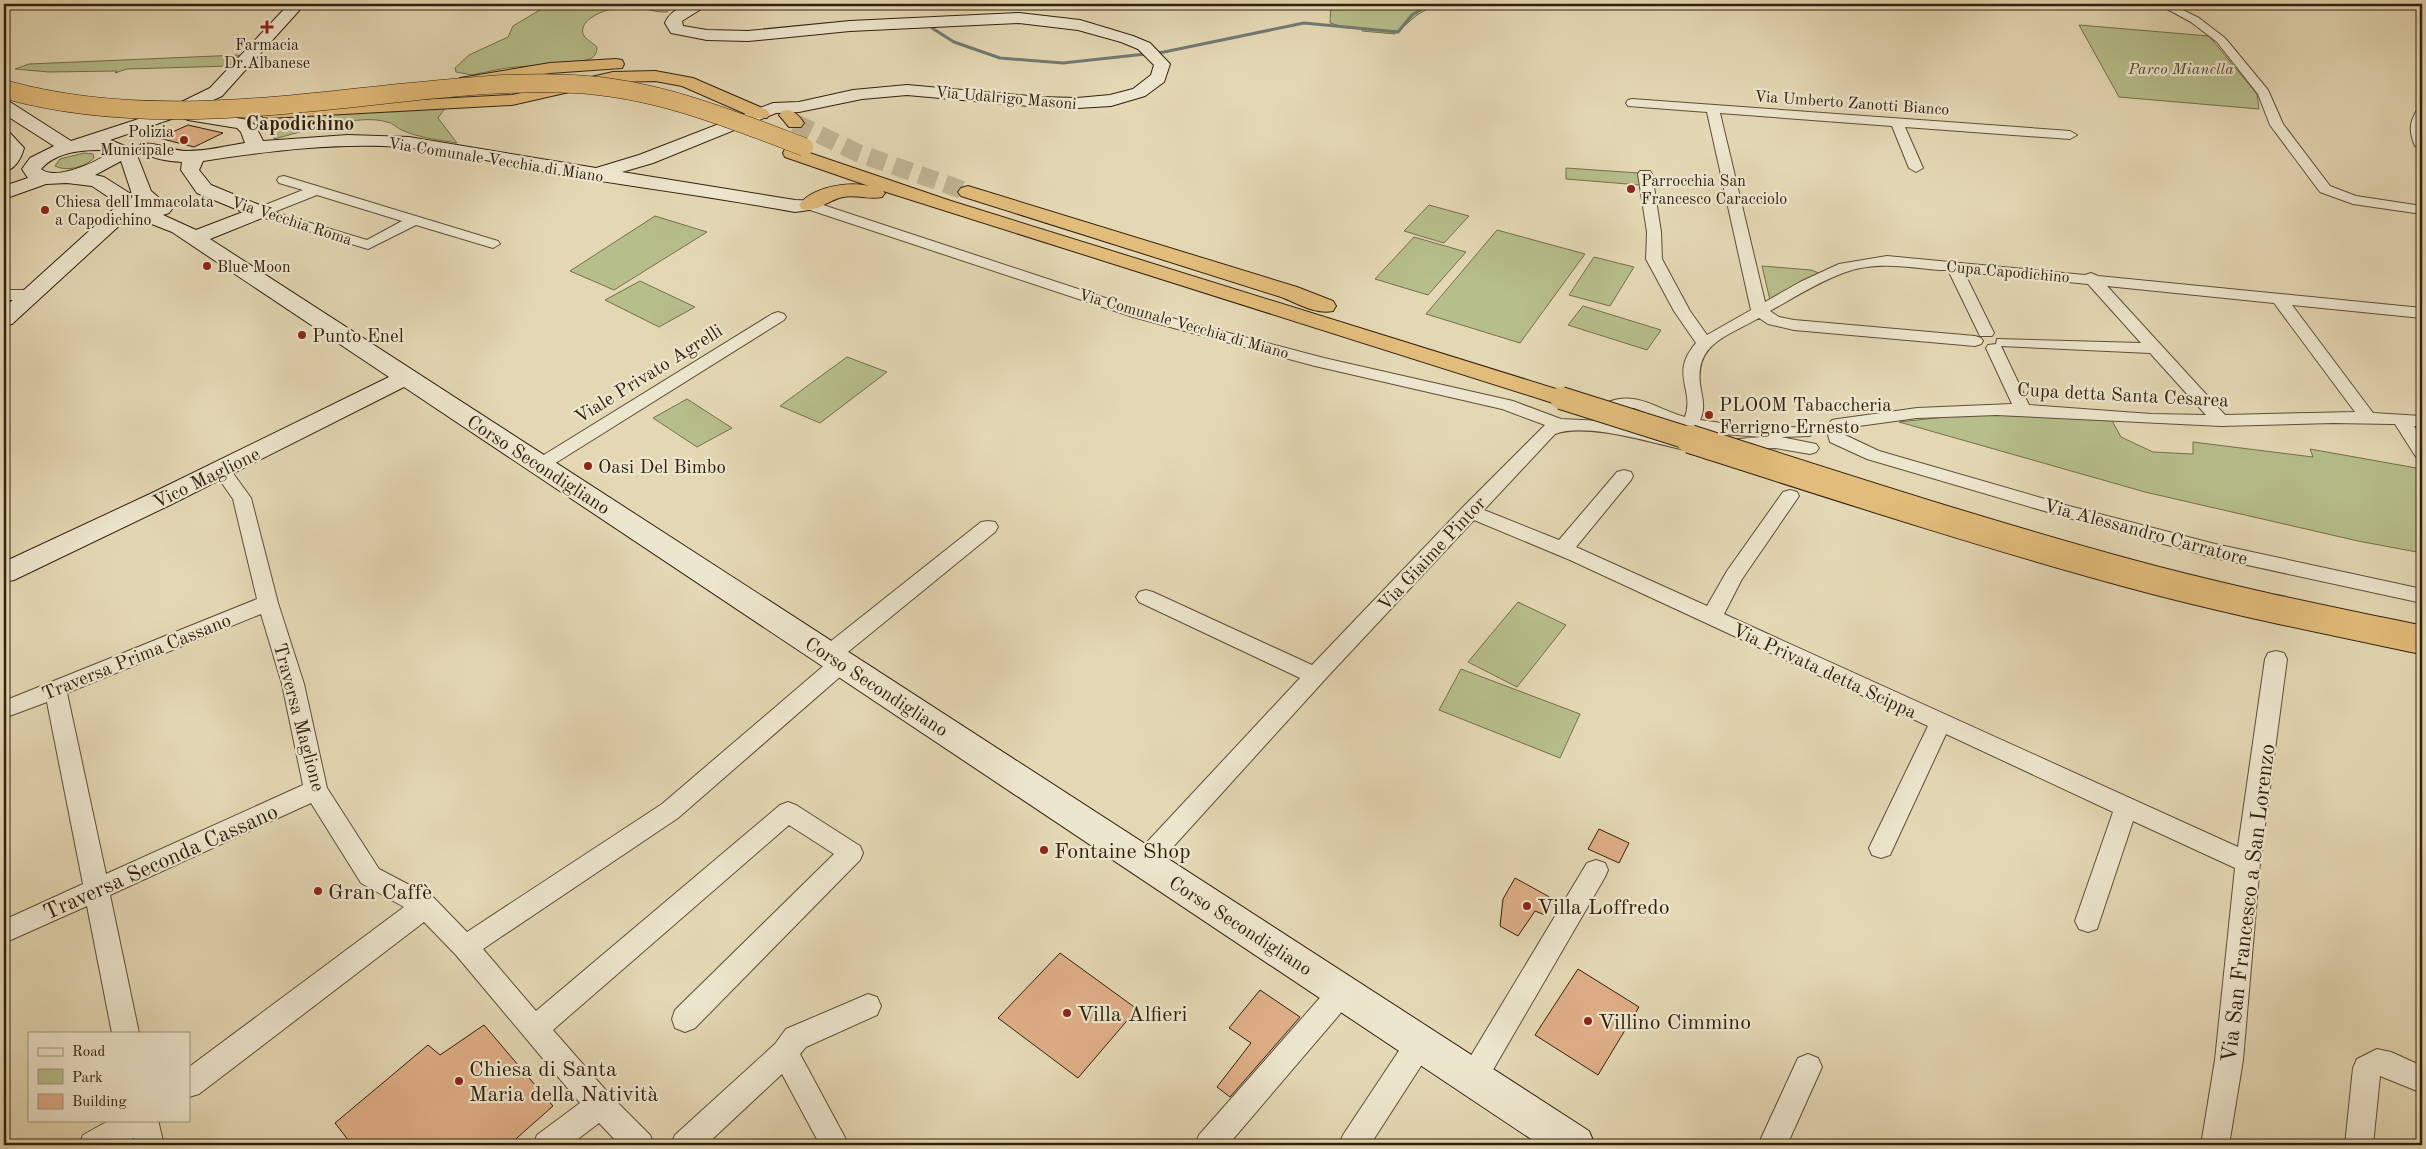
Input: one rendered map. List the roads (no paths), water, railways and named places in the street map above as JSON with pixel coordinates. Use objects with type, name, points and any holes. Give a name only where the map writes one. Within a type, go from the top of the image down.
[{"type":"highway","points":[[326,101],[550,68],[623,64],[682,72],[778,112]]},
{"type":"highway","points":[[4,97],[103,114],[150,116],[266,113],[505,100],[547,93],[600,79],[642,75],[678,79],[778,112]]},
{"type":"highway","points":[[4,97],[131,109],[216,109],[326,101],[484,85],[537,83],[588,85],[635,91],[676,101],[798,150],[944,205],[1418,347]]},
{"type":"highway","points":[[266,113],[481,91],[532,90],[580,92],[625,97],[666,106],[798,150]]},
{"type":"highway","points":[[808,205],[840,190],[865,189],[1262,314],[1418,347]]},
{"type":"highway","points":[[968,192],[1289,292],[1418,347],[1558,412],[1956,522],[2126,572],[2222,596],[2422,640]]},
{"type":"highway","points":[[1558,412],[2046,535],[2220,581],[2422,625]]},
{"type":"main road","points":[[4,193],[44,164],[73,147],[93,138],[169,115],[216,92],[297,4]]},
{"type":"main road","points":[[114,148],[220,99],[237,86],[310,4]]},
{"type":"main road","name":"Via Udalrigo Masoni","points":[[596,174],[653,167],[778,112],[849,96],[907,90],[947,91],[1051,104],[1102,102],[1136,93],[1152,84],[1160,74],[1155,55],[1127,39],[1080,25],[1019,18],[850,26],[748,36],[707,35],[677,30],[673,23],[675,18],[701,4]]},
{"type":"main road","points":[[4,97],[46,134],[73,147],[99,144],[114,148],[131,157],[135,196]]},
{"type":"main road","points":[[188,115],[242,124],[249,129],[256,147]]},
{"type":"main road","points":[[4,122],[39,146],[44,164],[67,177],[89,172],[106,164],[116,156],[114,148]]},
{"type":"main road","points":[[46,134],[76,134],[136,125]]},
{"type":"main road","points":[[4,319],[135,196],[150,136],[161,126]]},
{"type":"main road","points":[[4,137],[15,148],[12,156],[4,166]]},
{"type":"main road","name":"Via Comunale Vecchia di Miano","points":[[148,148],[168,156],[197,156],[256,147],[359,140],[391,140],[616,178],[718,192],[794,206],[808,205]]},
{"type":"main road","name":"Via Vecchia Roma","points":[[197,156],[192,161],[190,170],[204,189],[260,212]]},
{"type":"main road","points":[[4,179],[44,164]]},
{"type":"main road","name":"Via Comunale Vecchia di Miano","points":[[616,178],[653,167],[804,201],[808,205]]},
{"type":"main road","name":"Corso Secondigliano","points":[[67,177],[97,182],[135,196],[156,219],[187,233],[1575,1145]]},
{"type":"main road","points":[[187,233],[260,212]]},
{"type":"main road","name":"Vico Maglione","points":[[4,573],[221,469],[406,377]]},
{"type":"street","points":[[2163,4],[2195,20],[2221,40],[2264,93],[2277,126],[2326,189],[2353,200],[2422,210]]},
{"type":"street","name":"Via Umberto Zanotti Bianco","points":[[1632,103],[2070,135]]},
{"type":"street","points":[[1713,109],[1759,312],[1774,321],[1794,325],[1980,337]]},
{"type":"street","points":[[2422,113],[2417,121],[2416,128],[2422,146]]},
{"type":"street","points":[[1897,123],[1916,168]]},
{"type":"street","points":[[1645,174],[1654,232],[1654,259],[1682,311],[1704,343]]},
{"type":"street","points":[[284,180],[493,244]]},
{"type":"street","points":[[260,212],[317,190]]},
{"type":"street","name":"Via Comunale Vecchia di Miano","points":[[808,205],[1139,314],[1321,362],[1507,405],[1558,412],[1608,411],[1612,407],[1626,403],[1643,405],[1684,422],[1807,440]]},
{"type":"street","name":"Via Vecchia Roma","points":[[260,212],[368,245],[415,220]]},
{"type":"street","name":"Cupa Capodichino","points":[[1684,422],[1694,417],[1690,370],[1694,352],[1704,343],[1805,286],[1850,266],[1886,261],[1954,266],[2091,278],[2280,300],[2422,313]]},
{"type":"street","points":[[1954,266],[1985,347],[1998,345],[2154,348]]},
{"type":"street","points":[[2091,278],[2220,421]]},
{"type":"street","points":[[4,295],[31,295]]},
{"type":"street","points":[[2280,300],[2367,417]]},
{"type":"street","name":"Viale Privato Agrelli","points":[[540,465],[778,317]]},
{"type":"street","points":[[1998,345],[2023,410]]},
{"type":"street","name":"Cupa detta Santa Cesarea","points":[[1835,442],[1834,427],[1838,424],[1886,416],[1972,410],[2023,410],[2220,421],[2367,417],[2422,421]]},
{"type":"street","points":[[1608,411],[1610,421],[1626,432]]},
{"type":"street","name":"Via Comunale Vecchia di Miano","points":[[1558,412],[1593,425],[1685,444],[1807,440]]},
{"type":"street","name":"Via Giaime Pintor","points":[[1144,862],[1315,676],[1470,512],[1558,412]]},
{"type":"street","name":"Via Comunale Vecchia di Miano","points":[[1626,432],[1648,433],[1655,430],[1660,422],[1656,412]]},
{"type":"street","points":[[2400,419],[2422,453]]},
{"type":"street","name":"Via Alessandro Carratore","points":[[1807,440],[1822,452],[1835,442],[2065,511],[2215,550],[2422,596]]},
{"type":"street","name":"Traversa Maglione","points":[[221,469],[242,498],[268,604],[293,684],[316,790],[370,876],[425,906],[465,947],[536,1028],[600,1106],[640,1145]]},
{"type":"street","points":[[1563,549],[1624,476]]},
{"type":"street","name":"Via Privata detta Scippa","points":[[1711,618],[1734,576],[1790,496]]},
{"type":"street","name":"Via Privata detta Scippa","points":[[1470,512],[1563,549],[2248,863]]},
{"type":"street","points":[[465,947],[670,811],[835,659],[988,527]]},
{"type":"street","points":[[1146,597],[1315,676]]},
{"type":"street","name":"Traversa Prima Cassano","points":[[4,710],[268,604]]},
{"type":"street","name":"Via San Francesco a San Lorenzo","points":[[2215,1145],[2229,1060],[2248,863],[2276,660]]},
{"type":"street","points":[[55,689],[126,1032]]},
{"type":"street","name":"Via Privata detta Scippa","points":[[1881,848],[1940,722]]},
{"type":"street","name":"Traversa Seconda Cassano","points":[[4,932],[316,790]]},
{"type":"street","points":[[2088,921],[2126,807]]},
{"type":"street","points":[[536,1028],[788,812],[851,852],[685,1019]]},
{"type":"street","points":[[1473,1078],[1596,870]]},
{"type":"street","points":[[190,1083],[425,906]]},
{"type":"street","points":[[1210,1145],[1342,992]]},
{"type":"street","points":[[685,1145],[784,1053],[796,1038],[868,1006]]},
{"type":"street","points":[[1353,1145],[1420,1043]]},
{"type":"street","points":[[784,1053],[836,1145]]},
{"type":"street","points":[[2359,1145],[2367,1068],[2377,1062],[2391,1065],[2422,1080]]},
{"type":"street","points":[[1772,1145],[1808,1067]]},
{"type":"street","points":[[547,1145],[600,1106]]},
{"type":"street","points":[[93,1145],[135,1122]]},
{"type":"street","points":[[144,1122],[150,1145]]},
{"type":"waterway","points":[[932,28],[954,42],[1000,58],[1063,63],[1164,52],[1304,23],[1398,32],[1412,15],[1429,4]]},
{"type":"tunnel","points":[[795,123],[858,153],[968,192]]},
{"type":"place","name":"Farmacia Dr.Albanese","points":[[267,27]]},
{"type":"place","name":"Polizia Municipale","points":[[184,140]]},
{"type":"place","name":"Parrocchia San Francesco Caracciolo","points":[[1631,189]]},
{"type":"place","name":"Chiesa dell'Immacolata a Capodichino","points":[[45,210]]},
{"type":"place","name":"Blue Moon","points":[[207,266]]},
{"type":"place","name":"Punto Enel","points":[[302,335]]},
{"type":"place","name":"PLOOM Tabaccheria Ferrigno Ernesto","points":[[1709,415]]},
{"type":"place","name":"Oasi Del Bimbo","points":[[588,466]]},
{"type":"place","name":"Fontaine Shop","points":[[1044,850]]},
{"type":"place","name":"Gran Caffè","points":[[318,891]]},
{"type":"place","name":"Villa Loffredo","points":[[1527,906]]},
{"type":"place","name":"Villa Alfieri","points":[[1067,1013]]},
{"type":"place","name":"Villino Cimmino","points":[[1588,1021]]},
{"type":"place","name":"Chiesa di Santa Maria della Natività","points":[[459,1081]]},
{"type":"district","name":"Capodichino","points":[[300,123]]},
{"type":"park label","name":"Parco Mianella","points":[[2181,68]]}]
